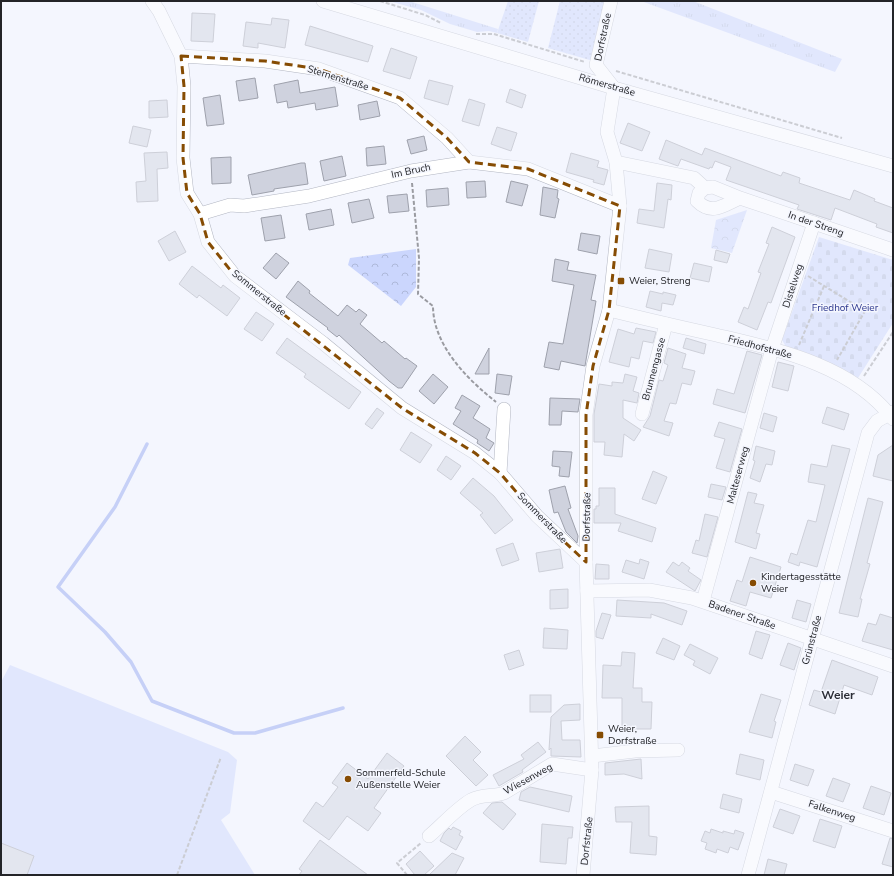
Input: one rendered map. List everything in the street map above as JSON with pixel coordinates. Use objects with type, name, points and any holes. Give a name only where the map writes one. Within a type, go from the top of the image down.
[{"type":"street","name":"Sommerstraße","points":[[152,1],[159,11],[181,56],[184,86],[183,158],[187,193],[200,214],[208,242],[235,276],[323,343],[402,408],[475,453],[500,473],[537,516],[586,562]]},
{"type":"street","name":"Römerstraße","points":[[323,1],[614,88],[893,166]]},
{"type":"street","name":"Dorfstraße","points":[[583,875],[592,770],[586,562],[586,415],[593,366],[609,310],[620,206],[616,162],[607,132],[614,88],[596,65],[611,1]]},
{"type":"street","name":"Sternenstraße","points":[[181,56],[265,61],[319,69],[400,98],[447,138],[469,162]]},
{"type":"street","name":"Im Bruch","points":[[200,214],[230,205],[244,206],[308,196],[411,170],[469,162],[528,169],[620,206]]},
{"type":"street","points":[[616,162],[694,178],[704,188],[698,193],[697,201],[704,207],[715,210],[740,198]]},
{"type":"street","name":"In der Streng","points":[[704,188],[713,187],[814,224],[893,250]]},
{"type":"street","name":"Distelweg","points":[[772,349],[814,224]]},
{"type":"street","name":"Friedhofstraße","points":[[609,310],[772,349],[812,362],[858,385],[876,399],[892,415]]},
{"type":"street","name":"Brunnengasse","points":[[642,414],[666,324]]},
{"type":"street","name":"Malteserweg","points":[[702,601],[772,349]]},
{"type":"street","points":[[500,473],[504,409]]},
{"type":"street","name":"Grünstraße","points":[[748,875],[868,433],[877,421],[892,415]]},
{"type":"street","name":"Badener Straße","points":[[587,591],[648,590],[702,601],[812,640],[893,666]]},
{"type":"street","points":[[592,756],[635,751],[678,750]]},
{"type":"street","name":"Wiesenweg","points":[[429,836],[470,801],[484,796],[498,796],[552,764],[592,770]]},
{"type":"street","name":"Falkenweg","points":[[771,792],[893,831]]},
{"type":"path","points":[[380,1],[425,15],[446,25]]},
{"type":"path","points":[[474,34],[494,34],[847,140]]},
{"type":"path","points":[[411,170],[418,258],[418,294],[433,306],[433,320],[443,343],[472,384],[504,409]]},
{"type":"path","points":[[798,270],[865,311],[830,371]]},
{"type":"path","points":[[798,346],[824,286]]},
{"type":"path","points":[[858,385],[893,332]]},
{"type":"path","points":[[177,875],[221,758]]},
{"type":"path","points":[[407,875],[397,863],[429,836]]},
{"type":"highlighted area","points":[[181,56],[265,61],[319,69],[400,98],[447,138],[469,162],[528,169],[620,206],[609,310],[593,366],[586,415],[586,562],[537,516],[500,473],[475,453],[402,408],[235,276],[208,242],[200,214],[187,193],[183,158],[184,86]]},
{"type":"green space","points":[[389,1],[409,1],[498,29],[497,33],[489,31],[477,32],[450,24],[421,10]]},
{"type":"green space","points":[[508,1],[539,1],[528,42],[497,33]]},
{"type":"green space","points":[[560,1],[608,1],[593,61],[548,48]]},
{"type":"green space","points":[[641,1],[693,1],[842,59],[835,72]]},
{"type":"green space","points":[[747,210],[732,253],[711,248],[716,220]]},
{"type":"green space","name":"Friedhof Weier","points":[[819,237],[893,260],[893,323],[858,378],[814,356],[786,347],[782,340]]},
{"type":"green space","points":[[416,249],[416,287],[401,306],[348,265],[350,258]]},
{"type":"green space","points":[[10,665],[228,752],[237,760],[230,813],[221,820],[255,875],[1,875],[1,682]]},
{"type":"building","points":[[192,13],[215,14],[213,42],[191,41]]},
{"type":"building","points":[[272,18],[289,20],[285,48],[258,43],[258,48],[243,46],[246,22],[271,25]]},
{"type":"building","points":[[310,26],[373,46],[368,62],[305,45]]},
{"type":"building","points":[[391,48],[417,57],[410,79],[383,71]]},
{"type":"building","points":[[255,78],[258,98],[239,101],[236,81]]},
{"type":"building","points":[[298,80],[300,93],[335,87],[338,106],[316,110],[315,103],[288,108],[287,101],[277,103],[274,85]]},
{"type":"building","points":[[429,80],[453,86],[448,105],[424,98]]},
{"type":"building","points":[[510,89],[526,95],[522,108],[506,102]]},
{"type":"building","points":[[220,95],[224,124],[207,126],[203,98]]},
{"type":"building","points":[[469,99],[485,104],[479,126],[462,121]]},
{"type":"building","points":[[167,100],[168,117],[149,118],[149,101]]},
{"type":"building","points":[[377,101],[380,116],[360,120],[358,105]]},
{"type":"building","points":[[628,123],[650,132],[642,151],[620,143]]},
{"type":"building","points":[[133,126],[151,130],[147,147],[129,143]]},
{"type":"building","points":[[497,127],[517,133],[511,151],[491,144]]},
{"type":"building","points":[[424,136],[427,150],[411,154],[407,140]]},
{"type":"building","points":[[666,140],[702,155],[705,148],[781,176],[783,172],[800,178],[799,183],[850,200],[854,190],[875,199],[874,201],[893,208],[893,233],[876,227],[877,224],[835,208],[831,220],[797,209],[799,205],[726,180],[731,167],[715,161],[712,168],[710,167],[709,169],[681,159],[678,166],[659,159]]},
{"type":"building","points":[[384,146],[386,164],[367,166],[366,148]]},
{"type":"building","points":[[167,152],[168,168],[157,169],[158,201],[137,202],[136,182],[146,181],[144,153]]},
{"type":"building","points":[[571,153],[599,161],[597,167],[608,170],[604,185],[593,182],[594,180],[566,172]]},
{"type":"building","points":[[342,156],[346,176],[324,181],[320,161]]},
{"type":"building","points":[[231,157],[231,183],[212,184],[211,158]]},
{"type":"building","points":[[305,163],[308,184],[274,189],[274,191],[252,195],[248,175]]},
{"type":"building","points":[[485,181],[486,197],[467,198],[466,182]]},
{"type":"building","points":[[511,181],[528,185],[522,206],[506,202]]},
{"type":"building","points":[[657,183],[672,185],[671,200],[668,199],[664,228],[637,223],[639,209],[654,211]]},
{"type":"building","points":[[543,187],[558,190],[557,198],[559,199],[555,218],[540,215]]},
{"type":"building","points":[[448,188],[449,205],[427,207],[426,190]]},
{"type":"building","points":[[407,194],[409,211],[389,213],[387,196]]},
{"type":"building","points":[[369,199],[374,218],[352,223],[348,203]]},
{"type":"building","points":[[331,209],[334,225],[309,230],[306,214]]},
{"type":"building","points":[[281,215],[285,238],[265,241],[261,218]]},
{"type":"building","points":[[772,227],[795,237],[771,303],[768,302],[757,330],[738,322],[744,307],[748,309],[761,273],[758,272],[769,244],[766,243]]},
{"type":"building","points":[[175,231],[186,252],[169,261],[158,241]]},
{"type":"building","points":[[581,233],[600,236],[597,254],[578,250]]},
{"type":"building","points":[[649,249],[672,254],[669,272],[645,268]]},
{"type":"building","points":[[716,250],[730,254],[727,263],[714,260]]},
{"type":"building","points":[[276,253],[289,263],[276,279],[263,268]]},
{"type":"building","points":[[555,259],[569,262],[567,270],[596,275],[591,300],[596,301],[585,366],[561,361],[559,370],[544,367],[549,342],[563,344],[574,285],[552,281]]},
{"type":"building","points":[[694,263],[712,267],[709,282],[690,278]]},
{"type":"building","points":[[192,266],[221,288],[223,285],[240,298],[227,316],[199,295],[197,298],[179,284]]},
{"type":"building","points":[[298,281],[310,291],[309,293],[338,316],[347,305],[356,312],[359,309],[367,315],[360,324],[382,343],[384,341],[405,359],[406,358],[417,366],[402,388],[398,388],[389,381],[339,335],[337,337],[327,329],[328,328],[286,297]]},
{"type":"building","points":[[650,291],[676,295],[673,305],[662,303],[661,311],[646,307]]},
{"type":"building","points":[[256,312],[274,324],[262,341],[244,329]]},
{"type":"building","points":[[636,328],[656,332],[653,343],[643,341],[639,359],[631,357],[629,367],[609,362],[618,329],[634,334]]},
{"type":"building","points":[[287,338],[361,392],[349,409],[304,377],[306,374],[276,353]]},
{"type":"building","points":[[686,338],[706,344],[704,354],[683,348]]},
{"type":"building","points":[[489,348],[489,374],[475,374]]},
{"type":"building","points":[[668,348],[686,354],[682,368],[695,371],[691,385],[682,383],[676,404],[670,403],[664,421],[673,423],[669,436],[643,427],[650,416],[659,380],[663,381],[668,365],[664,363]]},
{"type":"building","points":[[747,351],[762,355],[745,413],[713,404],[717,389],[734,394]]},
{"type":"building","points":[[778,362],[794,366],[788,391],[772,387]]},
{"type":"building","points":[[433,374],[448,387],[434,404],[419,391]]},
{"type":"building","points":[[497,374],[512,376],[509,395],[495,393]]},
{"type":"building","points":[[625,374],[637,377],[633,391],[639,393],[637,403],[623,400],[623,418],[641,430],[634,441],[624,434],[622,457],[604,455],[605,442],[594,442],[594,414],[599,384],[612,386],[612,382],[623,383]]},
{"type":"building","points":[[462,395],[480,406],[473,418],[490,429],[486,438],[494,443],[489,451],[477,443],[478,440],[453,424],[461,411],[455,408]]},
{"type":"building","points":[[550,398],[580,399],[578,412],[562,411],[561,425],[549,425]]},
{"type":"building","points":[[827,407],[849,414],[844,430],[822,423]]},
{"type":"building","points":[[377,408],[384,413],[372,429],[365,424]]},
{"type":"building","points":[[764,413],[777,417],[773,432],[760,428]]},
{"type":"building","points":[[719,422],[742,429],[730,472],[716,468],[725,439],[714,436]]},
{"type":"building","points":[[411,432],[432,445],[420,463],[400,450]]},
{"type":"building","points":[[832,445],[850,449],[817,567],[800,562],[799,566],[788,562],[791,553],[797,555],[808,520],[816,522],[825,485],[808,482],[811,464],[827,467]]},
{"type":"building","points":[[893,445],[893,481],[873,476],[878,455]]},
{"type":"building","points":[[756,446],[775,451],[772,465],[766,464],[760,482],[750,478],[755,461],[753,460]]},
{"type":"building","points":[[553,451],[572,452],[569,477],[559,476],[560,467],[552,466]]},
{"type":"building","points":[[446,456],[461,466],[451,480],[437,470]]},
{"type":"building","points":[[653,471],[667,477],[656,504],[642,499]]},
{"type":"building","points":[[473,478],[494,496],[513,520],[495,534],[480,515],[483,513],[460,493]]},
{"type":"building","points":[[711,484],[726,487],[722,500],[708,497]]},
{"type":"building","points":[[565,486],[571,508],[568,509],[578,536],[577,543],[566,532],[558,512],[554,513],[549,490]]},
{"type":"building","points":[[599,488],[615,488],[615,514],[656,528],[652,542],[618,531],[621,523],[594,523],[594,509],[596,509],[596,506],[599,506]]},
{"type":"building","points":[[748,492],[757,494],[754,503],[764,505],[756,533],[760,534],[756,549],[735,542]]},
{"type":"building","points":[[868,498],[883,502],[867,563],[870,564],[860,599],[862,599],[858,617],[839,613]]},
{"type":"building","points":[[705,514],[718,517],[707,557],[692,553],[696,540],[699,541]]},
{"type":"building","points":[[513,543],[519,560],[502,566],[496,549]]},
{"type":"building","points":[[560,549],[563,568],[539,572],[536,553]]},
{"type":"building","points":[[750,557],[781,567],[771,598],[750,592],[746,606],[730,601],[737,580],[742,582]]},
{"type":"building","points":[[640,559],[649,562],[644,579],[622,572],[626,560],[639,564]]},
{"type":"building","points":[[673,562],[679,566],[682,562],[690,568],[688,571],[701,580],[695,591],[666,572]]},
{"type":"building","points":[[596,564],[609,565],[609,579],[595,579]]},
{"type":"building","points":[[568,589],[568,608],[550,609],[550,590]]},
{"type":"building","points":[[617,600],[664,603],[687,611],[682,625],[651,614],[651,618],[616,616]]},
{"type":"building","points":[[797,600],[811,604],[806,622],[792,618]]},
{"type":"building","points":[[602,613],[611,615],[603,639],[596,637],[596,631]]},
{"type":"building","points":[[880,614],[893,618],[893,650],[862,641],[868,623],[876,625]]},
{"type":"building","points":[[544,628],[568,630],[567,649],[543,648]]},
{"type":"building","points":[[756,631],[770,635],[762,659],[749,654]]},
{"type":"building","points":[[663,638],[680,646],[674,660],[656,653]]},
{"type":"building","points":[[788,643],[801,648],[794,670],[780,665]]},
{"type":"building","points":[[690,644],[718,658],[710,674],[693,665],[695,661],[684,655]]},
{"type":"building","points":[[519,650],[524,665],[509,670],[504,655]]},
{"type":"building","points":[[622,652],[635,653],[633,688],[642,688],[642,702],[652,702],[651,729],[622,729],[622,698],[602,698],[603,665],[621,666]]},
{"type":"building","points":[[832,660],[878,677],[872,695],[844,685],[835,714],[809,705],[814,690],[821,692]]},
{"type":"building","points":[[761,694],[781,700],[774,721],[776,722],[772,738],[749,732]]},
{"type":"building","points":[[530,695],[551,695],[551,712],[530,712]]},
{"type":"building","points":[[580,704],[580,720],[561,721],[562,740],[580,740],[581,757],[551,756],[551,748],[549,750],[551,717],[564,705]]},
{"type":"building","points":[[465,736],[481,752],[473,760],[488,775],[476,786],[446,756]]},
{"type":"building","points":[[538,742],[546,752],[522,770],[523,772],[499,786],[493,775],[524,759],[521,755]]},
{"type":"building","points":[[387,753],[404,766],[374,808],[381,813],[368,831],[347,816],[329,840],[303,821],[316,802],[323,807],[338,787],[332,783],[347,763],[368,779]]},
{"type":"building","points":[[740,754],[764,760],[760,780],[736,774]]},
{"type":"building","points":[[641,759],[642,779],[624,774],[605,775],[605,763]]},
{"type":"building","points":[[795,764],[814,770],[808,786],[790,780]]},
{"type":"building","points":[[833,778],[850,784],[843,802],[826,796]]},
{"type":"building","points":[[871,786],[891,793],[884,815],[863,808]]},
{"type":"building","points":[[530,787],[572,796],[569,812],[519,800],[521,792]]},
{"type":"building","points":[[723,794],[742,799],[739,813],[720,808]]},
{"type":"building","points":[[502,802],[516,814],[503,830],[483,813],[492,803]]},
{"type":"building","points":[[649,806],[649,836],[657,837],[656,855],[630,853],[632,822],[616,822],[615,807]]},
{"type":"building","points":[[780,809],[800,816],[793,834],[773,827]]},
{"type":"building","points":[[820,819],[842,826],[835,848],[813,841]]},
{"type":"building","points":[[542,824],[573,827],[572,838],[568,838],[566,864],[540,862]]},
{"type":"building","points":[[453,827],[461,831],[459,835],[463,837],[456,850],[440,841],[444,833],[449,828],[451,830]]},
{"type":"building","points":[[711,829],[723,833],[723,831],[734,834],[735,830],[744,833],[738,850],[730,847],[728,853],[717,849],[716,853],[705,849],[707,843],[701,841],[705,831],[710,833]]},
{"type":"building","points":[[890,838],[893,839],[893,867],[882,864]]},
{"type":"building","points":[[320,840],[368,875],[299,875],[302,871],[299,869]]},
{"type":"building","points":[[1,843],[34,856],[27,875],[1,875]]},
{"type":"building","points":[[420,851],[434,866],[424,875],[415,875],[406,864]]},
{"type":"building","points":[[452,853],[464,858],[455,875],[429,875]]},
{"type":"building","points":[[768,859],[787,864],[784,875],[764,875]]},
{"type":"waterway","points":[[147,444],[115,507],[58,587],[105,632],[131,662],[152,701],[234,733],[255,733],[343,708]]},
{"type":"place","name":"Weier, Streng","points":[[621,281]]},
{"type":"place","name":"Kindertagesstätte Weier","points":[[753,583]]},
{"type":"place","name":"Weier, Dorfstraße","points":[[600,735]]},
{"type":"place","name":"Sommerfeld-Schule Außenstelle Weier","points":[[348,779]]},
{"type":"district","name":"Weier","points":[[838,695]]}]
